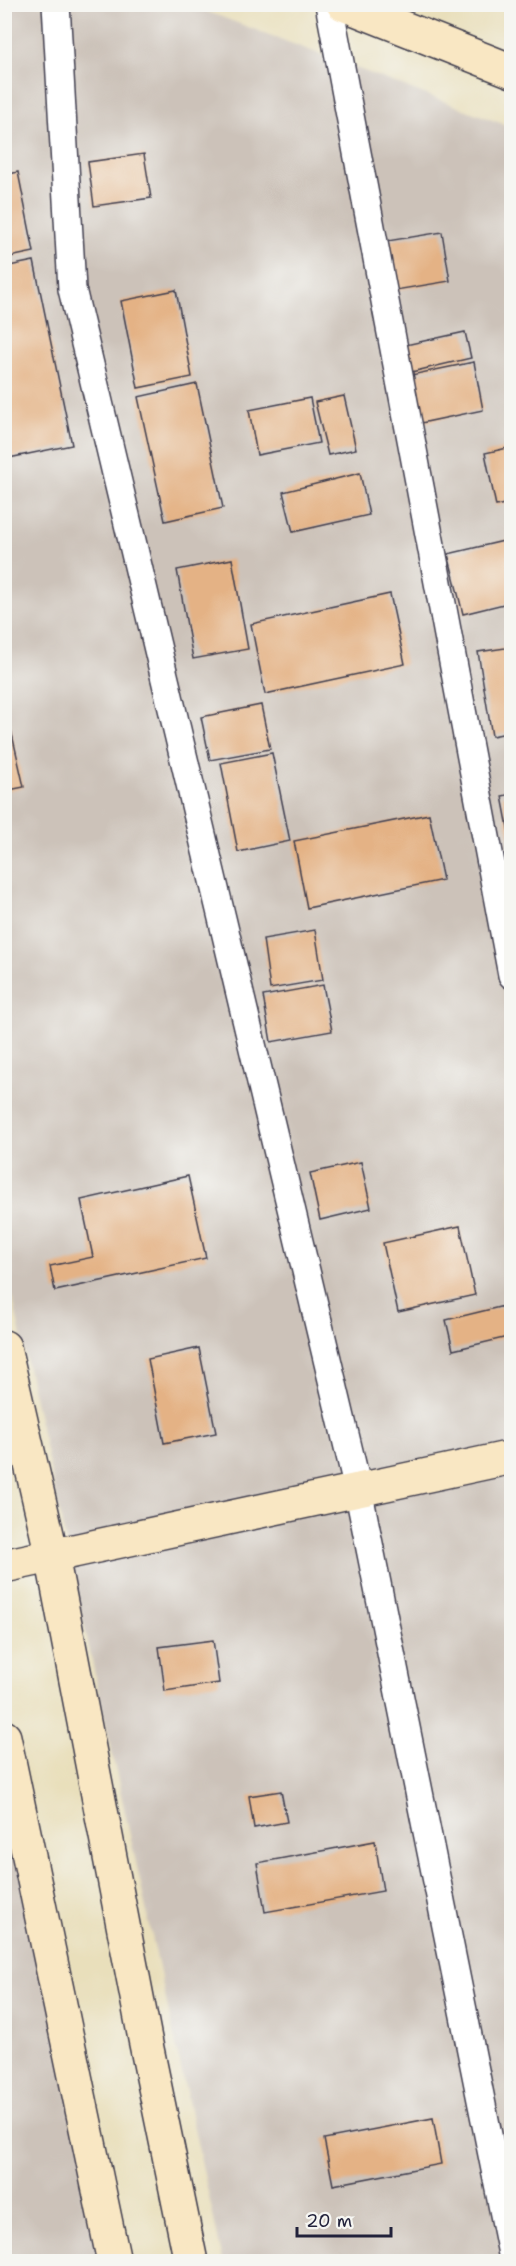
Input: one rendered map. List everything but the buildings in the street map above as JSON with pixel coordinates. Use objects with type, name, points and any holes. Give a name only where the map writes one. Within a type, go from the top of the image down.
[{"type":"street","points":[[56,4],[72,289],[358,1489],[512,2254]]},
{"type":"street","points":[[329,4],[512,975]]},
{"type":"street","points":[[344,4],[512,71]]},
{"type":"street","points":[[4,1347],[52,1556],[145,2039],[191,2262]]},
{"type":"street","points":[[4,1566],[512,1457]]},
{"type":"street","points":[[4,1737],[114,2262]]},
{"type":"shaded area","points":[[4,5],[190,5],[511,127],[511,2261],[223,2261],[5,1263]]},
{"type":"shaded area","points":[[5,1762],[112,2261],[5,2261]]}]
